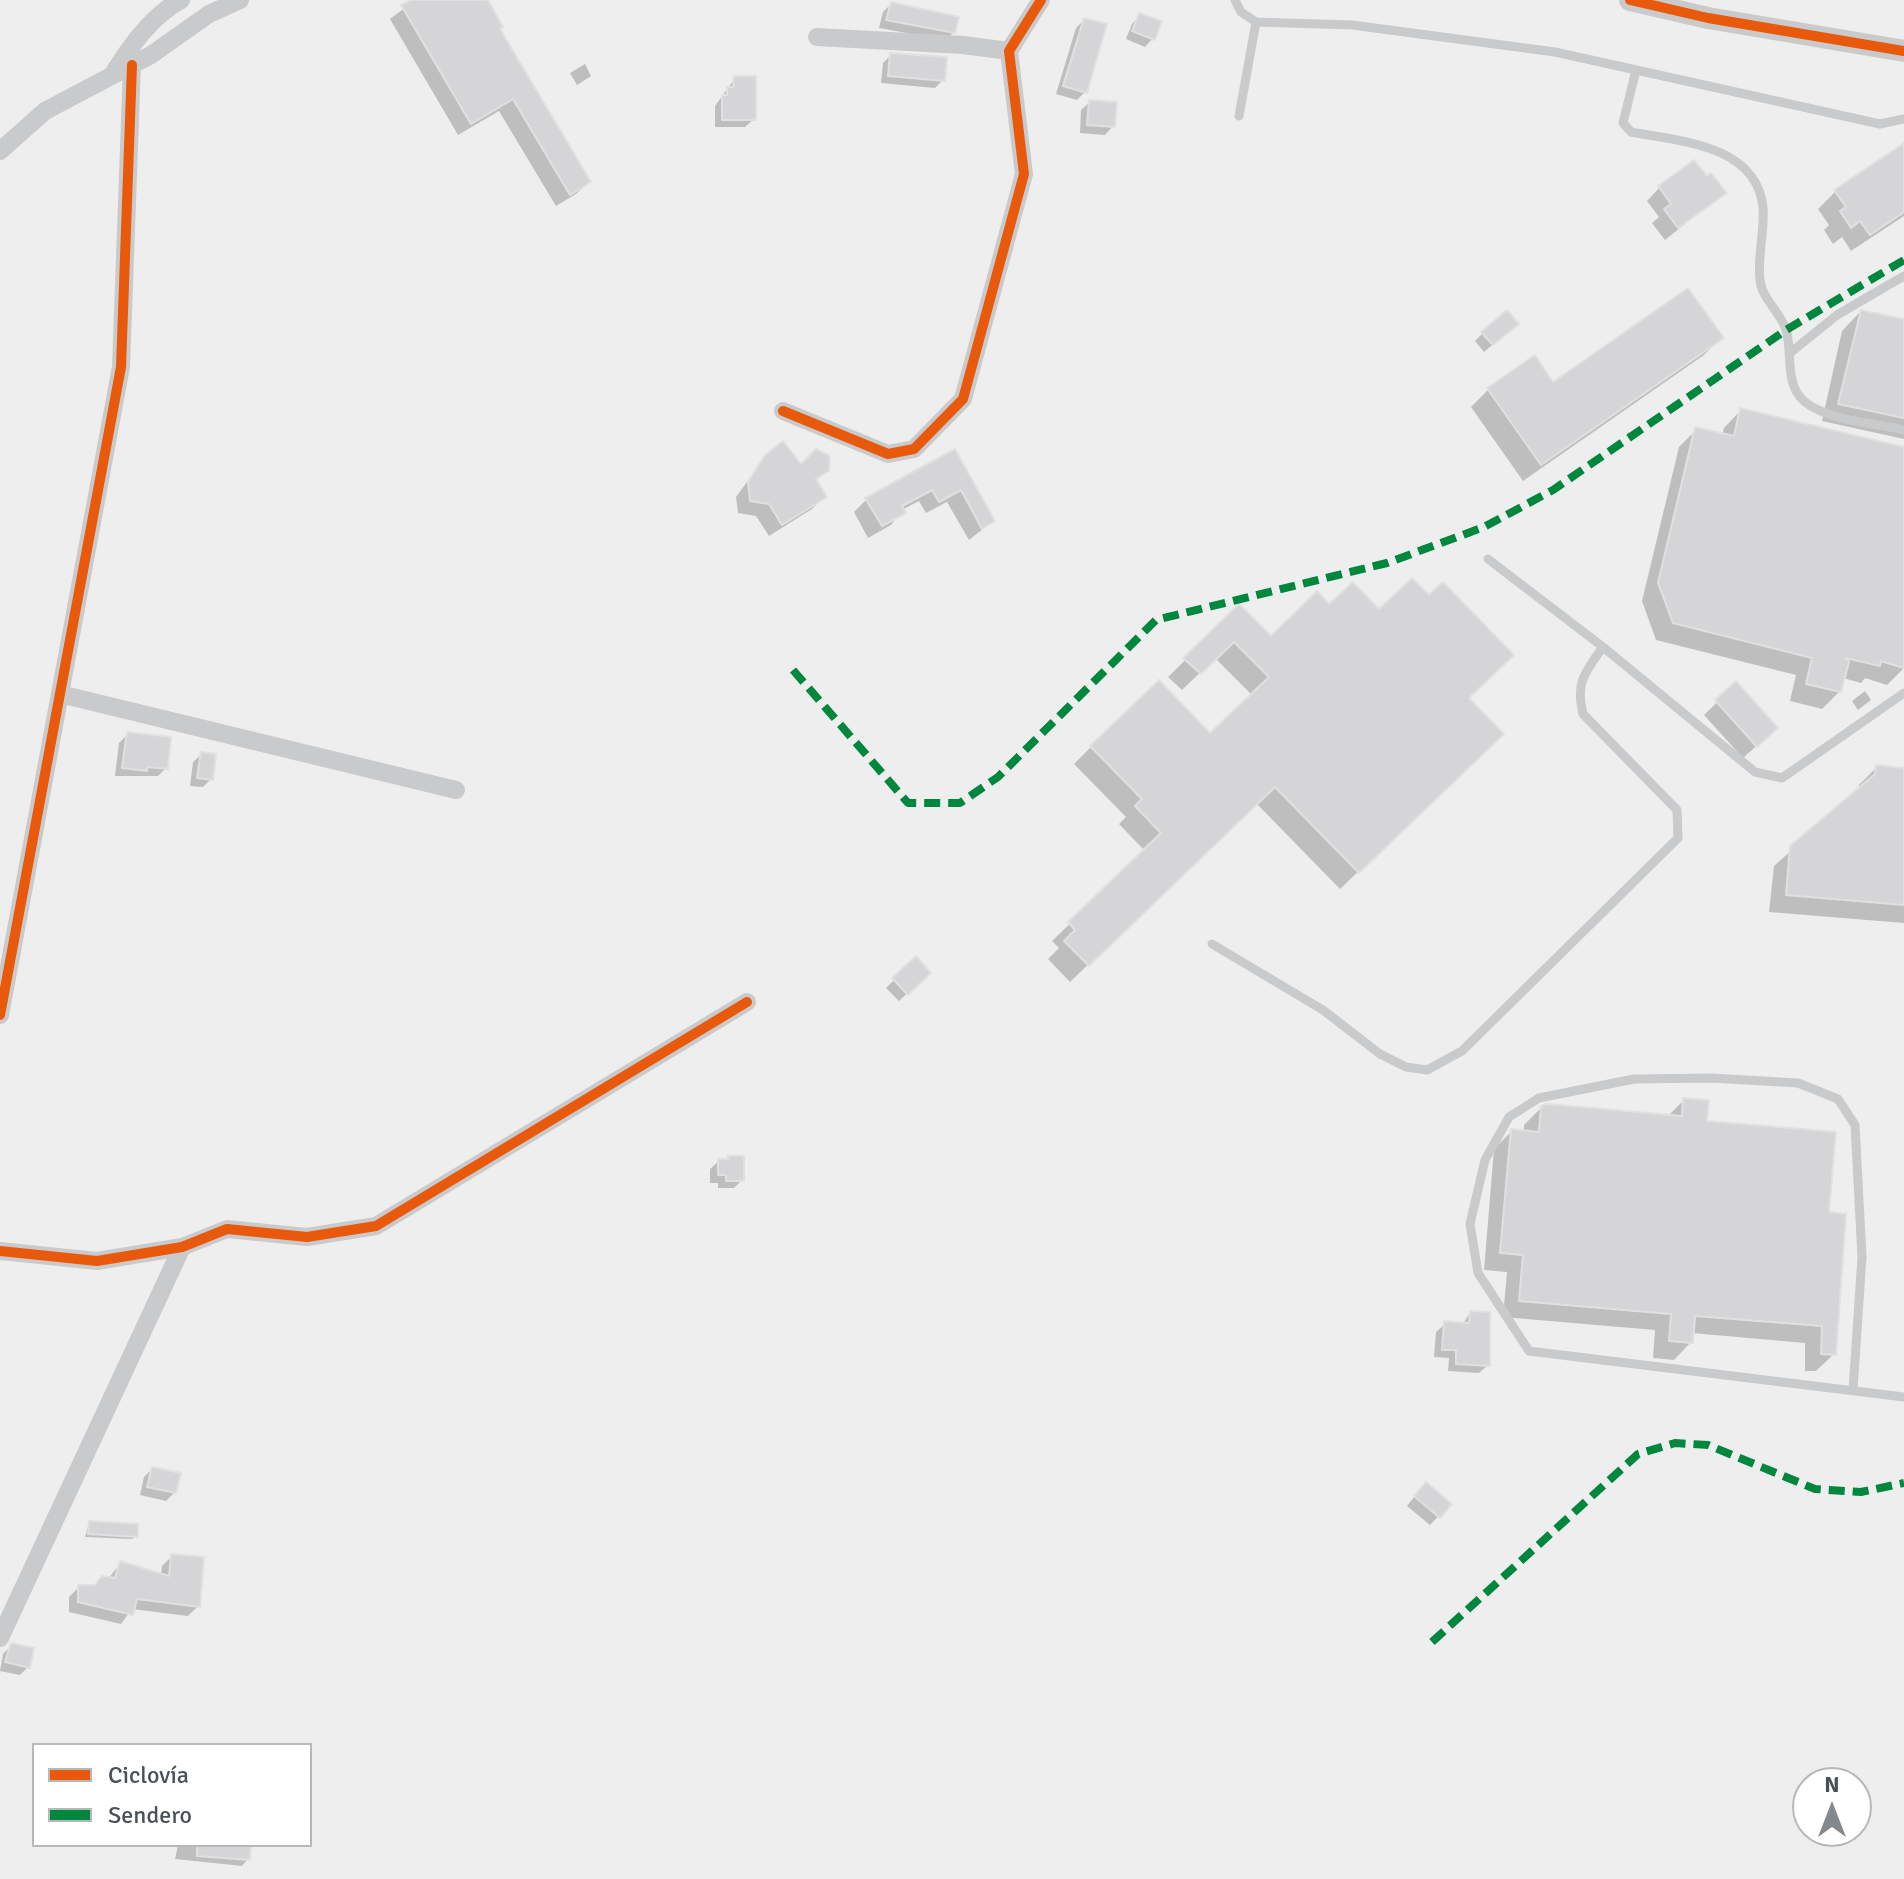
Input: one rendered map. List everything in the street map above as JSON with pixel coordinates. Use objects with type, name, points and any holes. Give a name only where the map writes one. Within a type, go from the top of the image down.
[{"type":"street","points":[[112,76],[126,51],[164,9],[181,0]]},
{"type":"street","points":[[0,151],[45,111],[132,65],[209,14],[240,0]]},
{"type":"street","points":[[783,411],[888,454],[914,449],[963,399],[1024,174],[1009,51],[1041,0]]},
{"type":"street","points":[[1630,0],[1708,18],[1904,51]]},
{"type":"street","points":[[817,37],[963,45],[1009,51]]},
{"type":"street","points":[[0,1009],[121,367],[132,65]]},
{"type":"street","points":[[60,694],[456,790]]},
{"type":"street","points":[[0,1251],[97,1261],[182,1247],[227,1229],[307,1237],[376,1226],[747,1002]]},
{"type":"street","points":[[0,1638],[182,1247]]},
{"type":"lane","points":[[1235,0],[1241,12],[1256,22],[1352,25],[1555,52],[1880,124],[1904,119]]},
{"type":"lane","points":[[1239,116],[1256,22]]},
{"type":"lane","points":[[1636,70],[1623,123],[1631,132],[1706,145],[1734,160],[1752,178],[1763,203],[1760,285],[1786,330],[1795,392],[1807,404],[1829,413],[1904,430]]},
{"type":"lane","points":[[1790,353],[1837,315],[1904,276]]},
{"type":"lane","points":[[1488,559],[1603,647],[1755,772],[1768,778],[1782,778],[1904,693]]},
{"type":"lane","points":[[1212,944],[1323,1010],[1380,1054],[1406,1067],[1427,1070],[1462,1051],[1678,838],[1677,810],[1583,714],[1578,693],[1585,671],[1603,647]]},
{"type":"lane","points":[[1853,1390],[1862,1257],[1860,1170],[1855,1125],[1838,1099],[1798,1083],[1711,1078],[1634,1079],[1539,1098],[1509,1117],[1485,1160],[1470,1224],[1478,1273],[1529,1351],[1904,1397]]},
{"type":"building","points":[[411,0],[488,0],[503,27],[500,29],[591,182],[570,195],[513,99],[471,124],[401,5]]},
{"type":"building","points":[[891,2],[959,17],[955,33],[886,20]]},
{"type":"building","points":[[1139,13],[1162,21],[1155,40],[1132,31]]},
{"type":"building","points":[[1084,18],[1107,24],[1087,93],[1063,86]]},
{"type":"building","points":[[890,53],[947,57],[945,81],[888,76]]},
{"type":"building","points":[[734,76],[756,76],[756,120],[722,120],[722,95],[727,95],[727,87],[733,87]]},
{"type":"building","points":[[1089,100],[1117,102],[1115,127],[1087,125]]},
{"type":"building","points":[[1904,143],[1904,212],[1870,235],[1860,221],[1851,228],[1840,211],[1846,207],[1834,190]]},
{"type":"building","points":[[1694,160],[1707,176],[1711,173],[1727,193],[1678,228],[1664,209],[1671,204],[1658,186]]},
{"type":"building","points":[[1688,288],[1724,338],[1541,465],[1487,388],[1535,355],[1553,382]]},
{"type":"building","points":[[1507,310],[1519,324],[1493,345],[1481,332]]},
{"type":"building","points":[[1861,310],[1904,319],[1904,418],[1838,404]]},
{"type":"building","points":[[1740,408],[1904,447],[1904,668],[1881,661],[1880,666],[1846,658],[1849,662],[1841,692],[1806,684],[1812,658],[1673,623],[1658,583],[1695,427],[1734,436]]},
{"type":"building","points":[[783,441],[801,464],[816,449],[830,456],[829,471],[816,479],[827,497],[782,525],[769,504],[750,501],[748,482],[765,455]]},
{"type":"building","points":[[955,449],[995,521],[982,529],[961,490],[939,502],[932,490],[902,506],[906,513],[882,526],[865,498]]},
{"type":"building","points":[[1412,578],[1429,595],[1443,582],[1514,655],[1469,698],[1504,734],[1359,873],[1275,787],[1089,966],[1064,941],[1075,930],[1068,922],[1161,833],[1135,806],[1142,799],[1090,746],[1159,680],[1210,733],[1269,677],[1234,642],[1201,674],[1183,658],[1239,604],[1271,636],[1317,591],[1329,604],[1353,582],[1379,609]]},
{"type":"building","points":[[1736,681],[1778,728],[1757,747],[1715,700]]},
{"type":"building","points":[[127,732],[171,737],[168,769],[147,767],[147,771],[122,768]]},
{"type":"building","points":[[201,752],[216,754],[213,780],[197,778]]},
{"type":"building","points":[[1876,765],[1904,768],[1904,905],[1786,895],[1790,846],[1875,774]]},
{"type":"building","points":[[916,956],[931,973],[908,995],[892,978]]},
{"type":"building","points":[[1683,1098],[1709,1100],[1707,1121],[1836,1132],[1829,1212],[1846,1214],[1836,1355],[1821,1354],[1822,1326],[1695,1316],[1693,1343],[1669,1341],[1671,1314],[1519,1301],[1523,1255],[1500,1253],[1511,1129],[1539,1132],[1541,1106],[1547,1104],[1682,1116]]},
{"type":"building","points":[[728,1156],[744,1156],[744,1181],[726,1181],[726,1175],[718,1175],[718,1159],[728,1159]]},
{"type":"building","points":[[1470,1311],[1490,1312],[1490,1366],[1456,1364],[1456,1350],[1442,1350],[1444,1321],[1469,1323]]},
{"type":"building","points":[[152,1467],[181,1473],[176,1493],[147,1487]]},
{"type":"building","points":[[1426,1482],[1452,1504],[1440,1518],[1414,1496]]},
{"type":"building","points":[[89,1521],[138,1524],[138,1537],[88,1534]]},
{"type":"building","points":[[171,1554],[204,1557],[200,1607],[137,1599],[133,1615],[78,1602],[78,1585],[95,1585],[102,1576],[115,1578],[120,1561],[169,1576]]},
{"type":"building","points":[[11,1643],[34,1648],[30,1668],[5,1662]]},
{"type":"building","points":[[197,1847],[251,1847],[250,1860],[197,1856]]},
{"type":"marked path","points":[[793,670],[908,803],[960,803],[998,777],[1156,620],[1387,563],[1484,527],[1553,490],[1786,330],[1904,260]]},
{"type":"marked path","points":[[1432,1642],[1638,1454],[1675,1443],[1708,1445],[1815,1489],[1861,1492],[1904,1483]]},
{"type":"cycle path","points":[[783,411],[888,454],[914,449],[963,399],[1024,174],[1009,51],[1041,0]]},
{"type":"cycle path","points":[[1630,0],[1708,18],[1904,51]]},
{"type":"cycle path","points":[[0,1015],[121,367],[132,65]]},
{"type":"cycle path","points":[[0,1251],[97,1261],[182,1247],[227,1229],[307,1237],[376,1226],[747,1002]]}]
